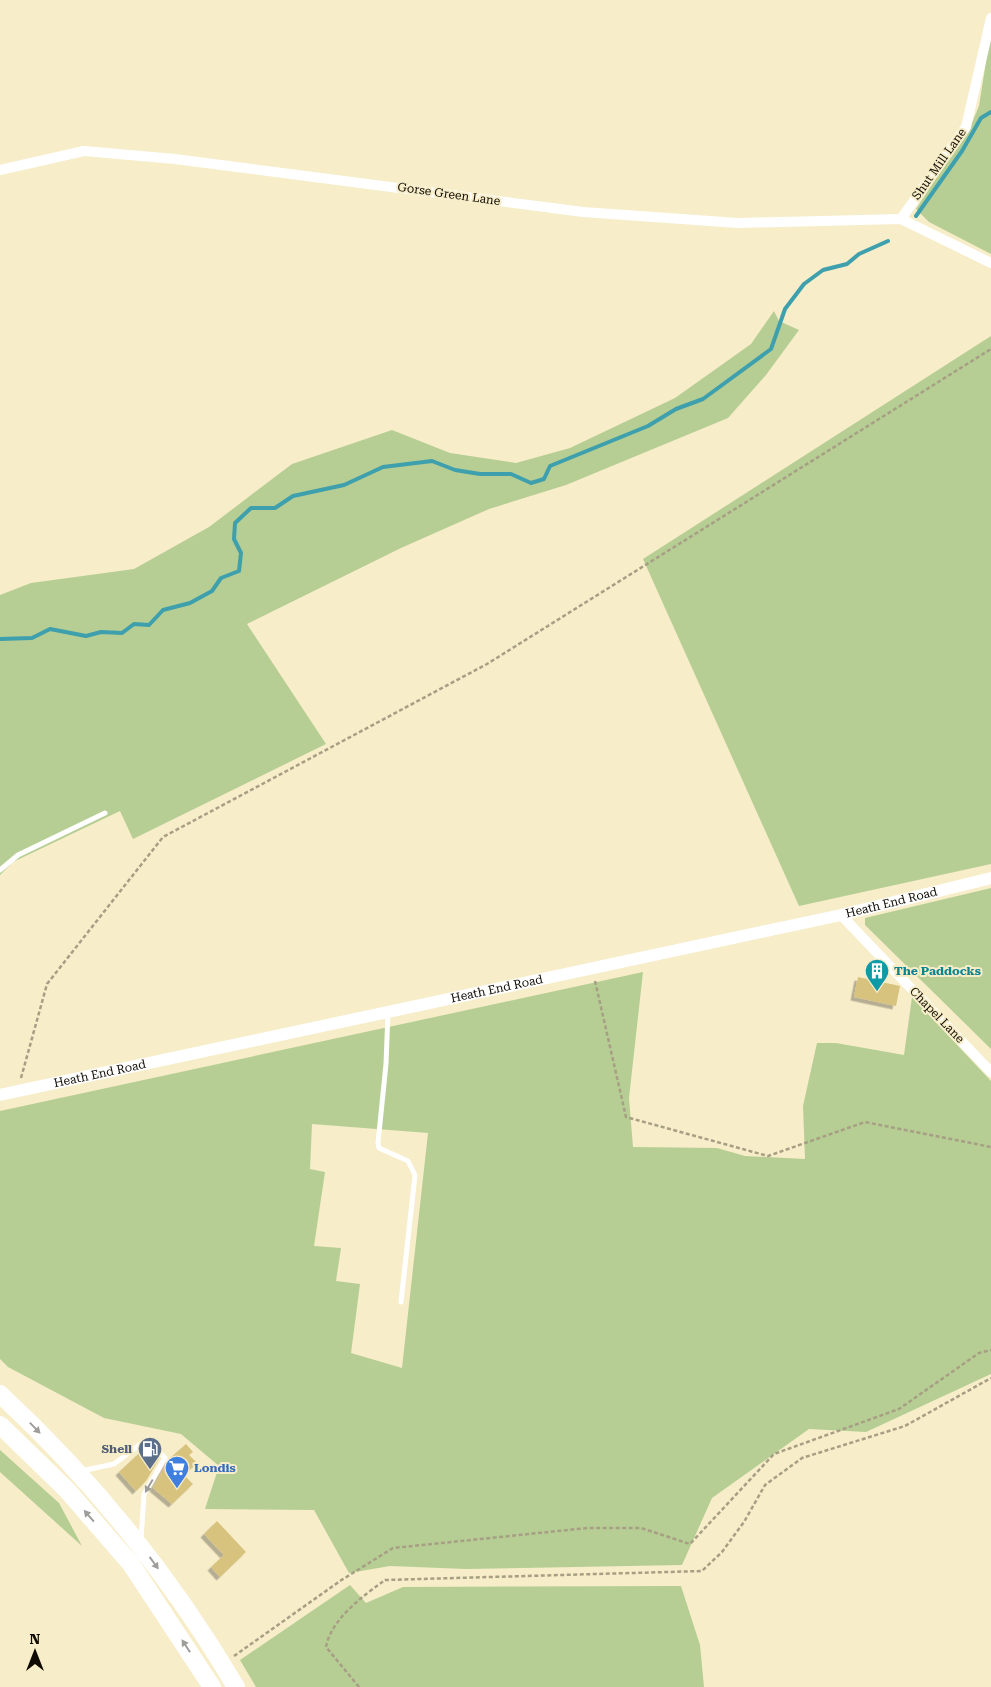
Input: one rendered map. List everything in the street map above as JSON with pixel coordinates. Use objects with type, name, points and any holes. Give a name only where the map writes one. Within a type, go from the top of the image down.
[{"type":"highway","points":[[0,1394],[78,1472],[140,1543],[186,1607],[236,1687]]},
{"type":"highway","points":[[0,1425],[67,1490],[131,1564],[212,1687]]},
{"type":"street","name":"Shut Mill Lane","points":[[901,219],[966,127],[991,18]]},
{"type":"street","name":"Gorse Green Lane","points":[[0,170],[84,151],[204,163],[583,212],[738,223],[901,219]]},
{"type":"street","points":[[901,219],[991,263]]},
{"type":"street","name":"Heath End Road","points":[[0,1095],[841,915],[991,878]]},
{"type":"street","name":"Chapel Lane","points":[[841,915],[991,1072]]},
{"type":"lane","points":[[0,870],[18,855],[105,813]]},
{"type":"lane","points":[[388,1011],[386,1064],[378,1143],[379,1148],[383,1151],[408,1162],[415,1175],[401,1302]]},
{"type":"lane","points":[[78,1472],[114,1464],[147,1439],[165,1458],[144,1494],[140,1543]]},
{"type":"path","points":[[17,1091],[46,984],[163,837],[488,664],[991,350]]},
{"type":"path","points":[[593,969],[626,1118],[768,1156],[865,1122],[991,1147]]},
{"type":"path","points":[[222,1665],[340,1581],[393,1548],[587,1528],[641,1528],[690,1544],[774,1454],[899,1409],[979,1353],[991,1350]]},
{"type":"path","points":[[359,1687],[326,1647],[328,1635],[365,1594],[385,1580],[702,1571],[722,1552],[744,1522],[765,1485],[802,1458],[905,1426],[991,1378]]},
{"type":"green space","points":[[991,30],[991,254],[929,222],[916,209],[971,125],[979,106]]},
{"type":"green space","points":[[774,311],[779,321],[799,330],[766,375],[728,418],[566,485],[489,509],[401,548],[247,624],[326,744],[133,839],[120,811],[13,862],[0,875],[0,595],[31,583],[134,569],[209,527],[292,464],[392,430],[450,453],[516,463],[570,448],[675,398],[751,344]]},
{"type":"green space","points":[[991,336],[991,864],[799,906],[643,559]]},
{"type":"green space","points":[[991,888],[991,1049],[865,925],[865,918]]},
{"type":"green space","points":[[643,972],[629,1098],[633,1147],[717,1148],[745,1156],[805,1159],[803,1106],[817,1043],[836,1043],[904,1055],[912,997],[991,1081],[991,1374],[866,1432],[809,1429],[712,1498],[682,1565],[466,1569],[390,1566],[349,1573],[314,1510],[205,1509],[219,1466],[181,1434],[104,1418],[8,1367],[0,1359],[0,1111]],"holes":[[[312,1124],[428,1133],[402,1368],[351,1353],[360,1284],[336,1281],[341,1248],[314,1246],[325,1172],[310,1169]]]},
{"type":"green space","points":[[0,1450],[59,1503],[82,1546],[0,1472]]},
{"type":"green space","points":[[350,1585],[366,1603],[403,1587],[681,1586],[700,1645],[704,1687],[256,1687],[240,1660]]},
{"type":"building","name":"The Paddocks","points":[[858,977],[900,986],[896,1006],[854,997]]},
{"type":"building","points":[[186,1444],[193,1452],[189,1455],[197,1463],[184,1475],[193,1484],[172,1504],[153,1488],[169,1459]]},
{"type":"building","points":[[147,1446],[159,1459],[146,1481],[136,1491],[119,1472]]},
{"type":"building","points":[[217,1521],[246,1552],[220,1577],[211,1567],[224,1555],[204,1534]]},
{"type":"waterway","points":[[916,216],[962,151],[981,118],[991,112]]},
{"type":"waterway","points":[[0,639],[32,638],[50,629],[86,636],[101,632],[122,633],[134,624],[149,625],[163,610],[190,603],[212,591],[221,578],[239,571],[241,553],[234,539],[235,523],[251,508],[275,508],[293,496],[344,485],[383,467],[432,461],[455,470],[480,474],[511,474],[531,483],[544,479],[550,466],[648,426],[676,409],[703,399],[771,349],[785,309],[804,284],[823,270],[847,264],[859,254],[888,241]]},
{"type":"place","name":"The Paddocks","points":[[877,992]]},
{"type":"place","name":"Shell","points":[[150,1470]]},
{"type":"place","name":"Londis","points":[[177,1489]]}]
